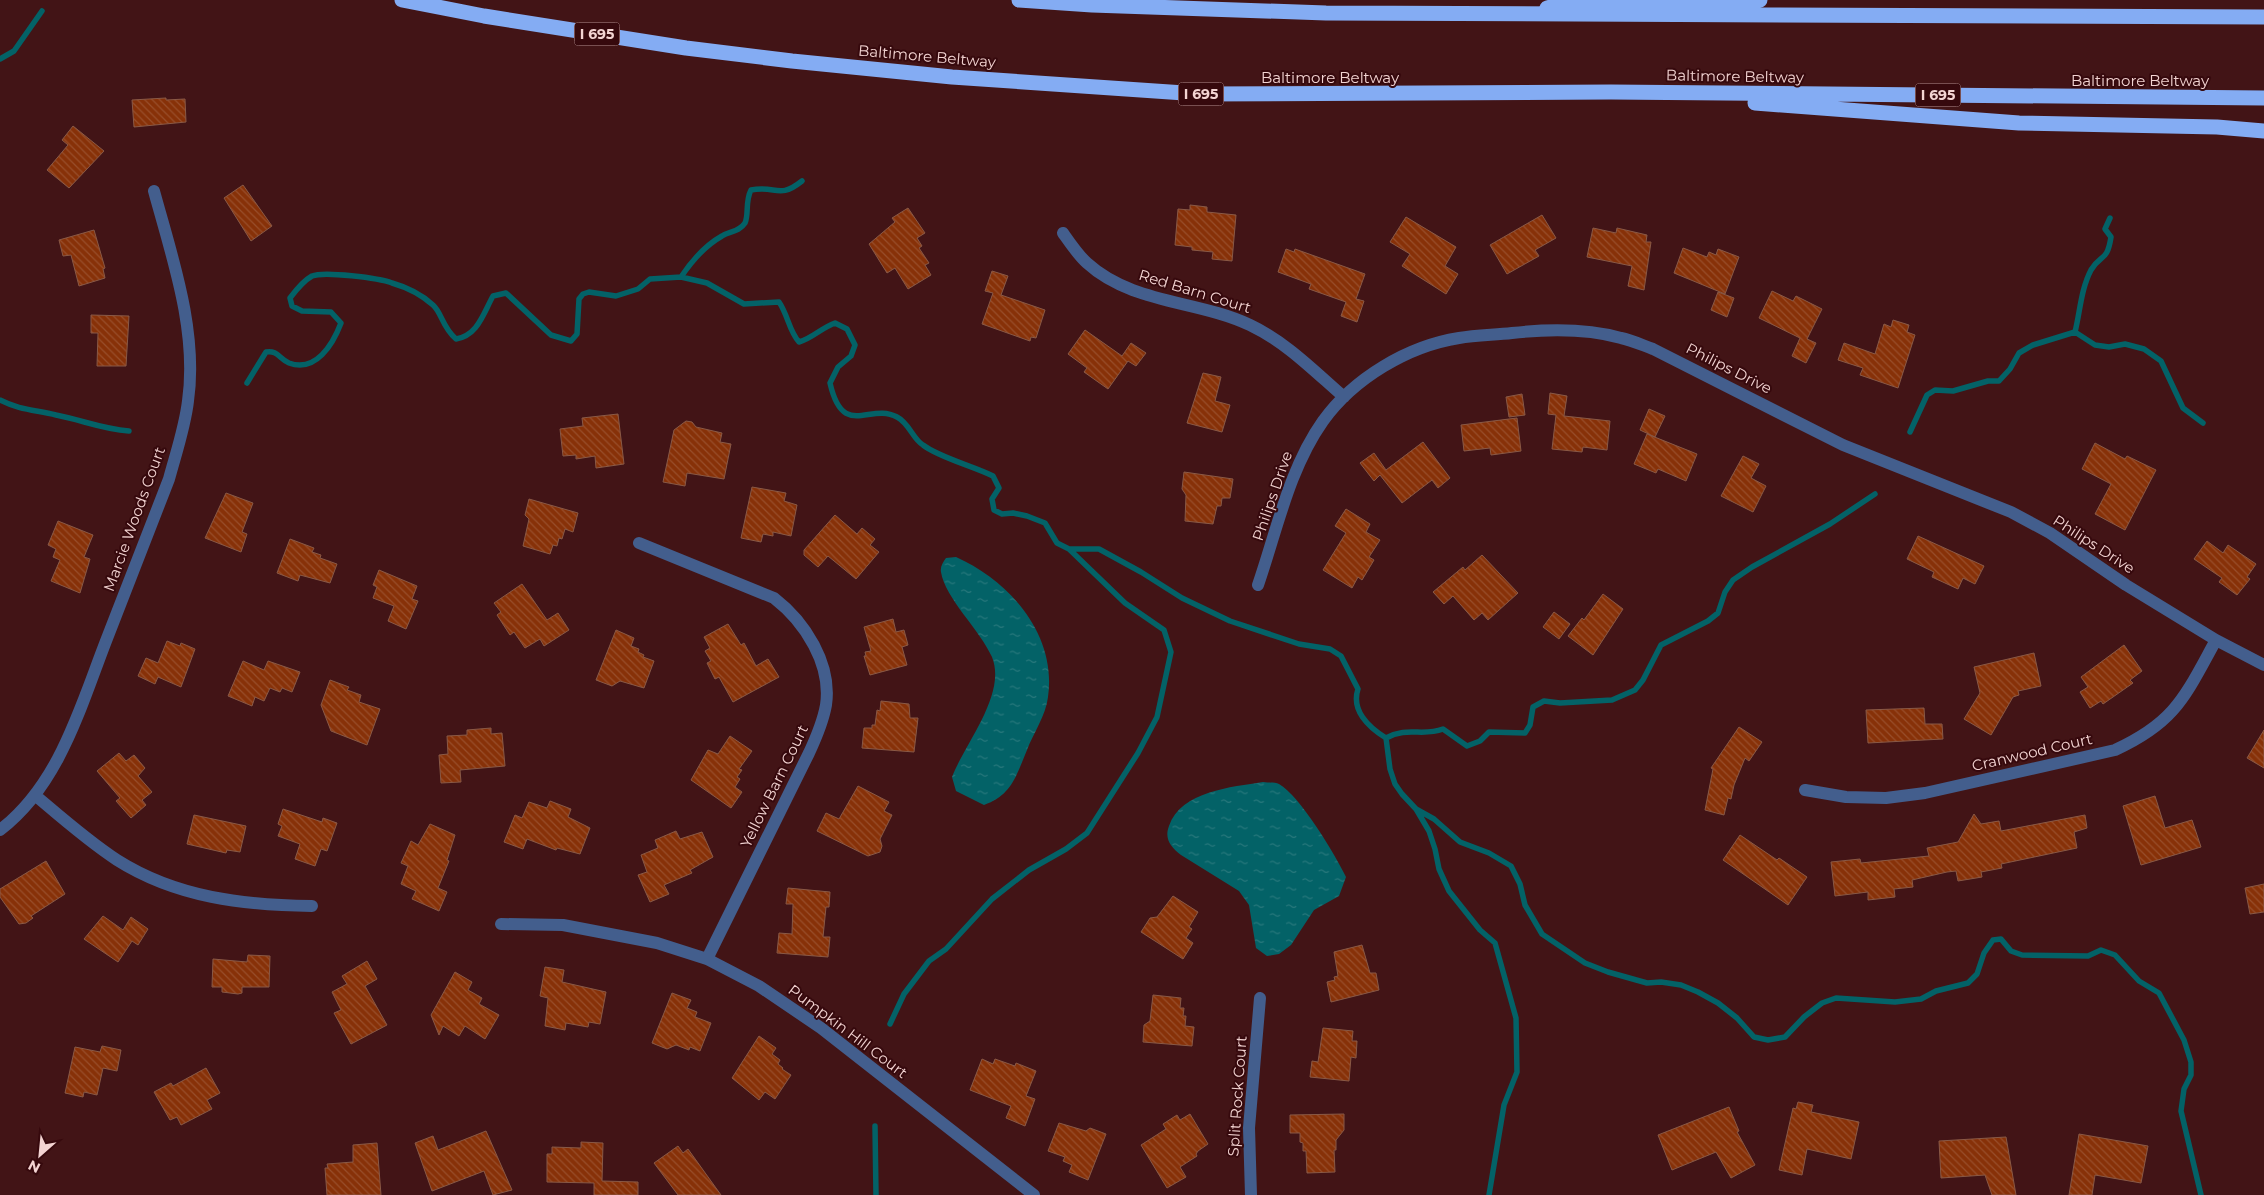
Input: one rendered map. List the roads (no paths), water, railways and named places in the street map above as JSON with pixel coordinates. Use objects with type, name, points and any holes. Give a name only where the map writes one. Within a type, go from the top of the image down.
[{"type":"highway","name":"Baltimore Beltway","points":[[402,0],[484,16],[686,48],[962,77],[1199,94],[1611,92],[2264,98]]},
{"type":"highway","points":[[1019,0],[1205,10],[1526,14],[2264,18]]},
{"type":"highway","points":[[1526,14],[1566,3],[1760,0]]},
{"type":"highway","points":[[1611,92],[2019,123],[2217,127],[2264,131]]},
{"type":"street","name":"Marcie Woods Court","points":[[0,830],[24,810],[36,796],[65,745],[165,487],[180,442],[188,400],[189,367],[181,291],[154,190]]},
{"type":"street","name":"Red Barn Court","points":[[1063,233],[1086,263],[1110,280],[1139,293],[1211,310],[1249,324],[1279,340],[1344,397]]},
{"type":"street","name":"Philips Drive","points":[[1258,585],[1295,471],[1306,448],[1324,420],[1344,397],[1373,373],[1420,349],[1458,338],[1560,330],[1589,332],[1621,338],[1688,365],[1873,459],[1969,494],[2011,512],[2050,533],[2126,585],[2216,640],[2264,665]]},
{"type":"street","name":"Yellow Barn Court","points":[[639,543],[774,598],[789,610],[804,628],[818,654],[825,678],[826,704],[821,726],[809,754],[707,959]]},
{"type":"street","name":"Cranwood Court","points":[[1804,790],[1846,797],[1886,798],[1925,793],[2115,750],[2139,739],[2175,711],[2216,640]]},
{"type":"street","points":[[36,796],[104,851],[138,872],[162,882],[189,892],[231,902],[312,906]]},
{"type":"street","name":"Pumpkin Hill Court","points":[[502,924],[563,925],[610,933],[656,943],[707,959],[759,986],[821,1028],[1034,1195]]},
{"type":"street","name":"Split Rock Court","points":[[1250,1195],[1249,1128],[1260,998]]},
{"type":"water","points":[[956,557],[976,567],[994,580],[1011,595],[1026,613],[1037,632],[1045,652],[1049,674],[1045,711],[1016,776],[1012,784],[1001,796],[984,805],[956,791],[952,777],[989,702],[994,687],[995,671],[992,657],[987,647],[956,603],[944,582],[941,566],[946,558]]},
{"type":"water","points":[[1263,782],[1279,784],[1297,800],[1326,841],[1346,877],[1339,896],[1314,910],[1291,945],[1279,954],[1267,956],[1256,948],[1249,905],[1239,891],[1181,855],[1171,846],[1167,835],[1175,814],[1184,805],[1196,798],[1223,789]]},
{"type":"waterway","points":[[0,59],[14,51],[42,11]]},
{"type":"waterway","points":[[681,277],[710,244],[740,228],[745,223],[751,190],[788,190],[802,181]]},
{"type":"waterway","points":[[2075,332],[2088,277],[2091,270],[2108,251],[2111,237],[2105,229],[2110,218]]},
{"type":"waterway","points":[[247,383],[266,352],[273,352],[289,363],[299,365],[315,360],[328,348],[341,323],[331,312],[302,311],[292,306],[290,298],[306,280],[318,275],[328,274],[376,279],[408,289],[433,305],[448,330],[456,339],[470,333],[475,328],[493,296],[506,293],[551,335],[571,341],[577,334],[579,299],[583,294],[589,292],[616,296],[638,289],[650,279],[681,277],[707,283],[744,304],[779,302],[799,342],[835,323],[847,329],[855,345],[851,356],[838,367],[830,383],[842,410],[850,415],[858,416],[877,413],[897,417],[905,423],[916,439],[929,449],[993,476],[999,488],[992,499],[994,510],[1002,514],[1013,513],[1027,516],[1045,523],[1057,543],[1069,549],[1099,549],[1141,572],[1182,598],[1230,621],[1299,644],[1330,649],[1341,656],[1358,689],[1356,697],[1359,711],[1367,723],[1386,738],[1390,769],[1395,784],[1402,794],[1416,809],[1434,819],[1460,842],[1489,853],[1511,866],[1520,884],[1525,905],[1542,934],[1585,963],[1608,972],[1647,983],[1661,982],[1681,985],[1698,992],[1718,1003],[1737,1018],[1754,1037],[1768,1040],[1785,1037],[1804,1017],[1822,1003],[1836,998],[1895,1002],[1921,999],[1936,991],[1968,983],[1977,974],[1984,953],[1993,940],[2001,939],[2011,951],[2022,955],[2088,956],[2101,950],[2115,955],[2139,981],[2159,993],[2184,1040],[2191,1062],[2191,1075],[2184,1089],[2181,1111],[2201,1195]]},
{"type":"waterway","points":[[2075,332],[2095,345],[2109,347],[2125,344],[2144,349],[2161,361],[2183,408],[2203,423]]},
{"type":"waterway","points":[[1910,432],[1927,395],[1935,390],[1953,391],[1988,381],[1999,381],[2010,369],[2019,353],[2033,345],[2075,332]]},
{"type":"waterway","points":[[0,400],[21,408],[129,431]]},
{"type":"waterway","points":[[1386,738],[1394,734],[1443,729],[1467,746],[1480,741],[1489,732],[1525,733],[1530,725],[1533,707],[1544,701],[1560,703],[1612,700],[1635,690],[1643,680],[1661,645],[1708,621],[1718,613],[1725,592],[1733,580],[1752,567],[1830,524],[1875,494]]},
{"type":"waterway","points":[[890,1024],[904,994],[929,961],[946,949],[992,899],[1029,870],[1066,849],[1087,833],[1138,753],[1157,717],[1171,652],[1164,630],[1125,603],[1069,549]]},
{"type":"waterway","points":[[1416,809],[1429,831],[1439,869],[1449,891],[1480,930],[1495,943],[1516,1018],[1517,1072],[1504,1105],[1489,1195]]},
{"type":"waterway","points":[[875,1126],[876,1195]]}]
